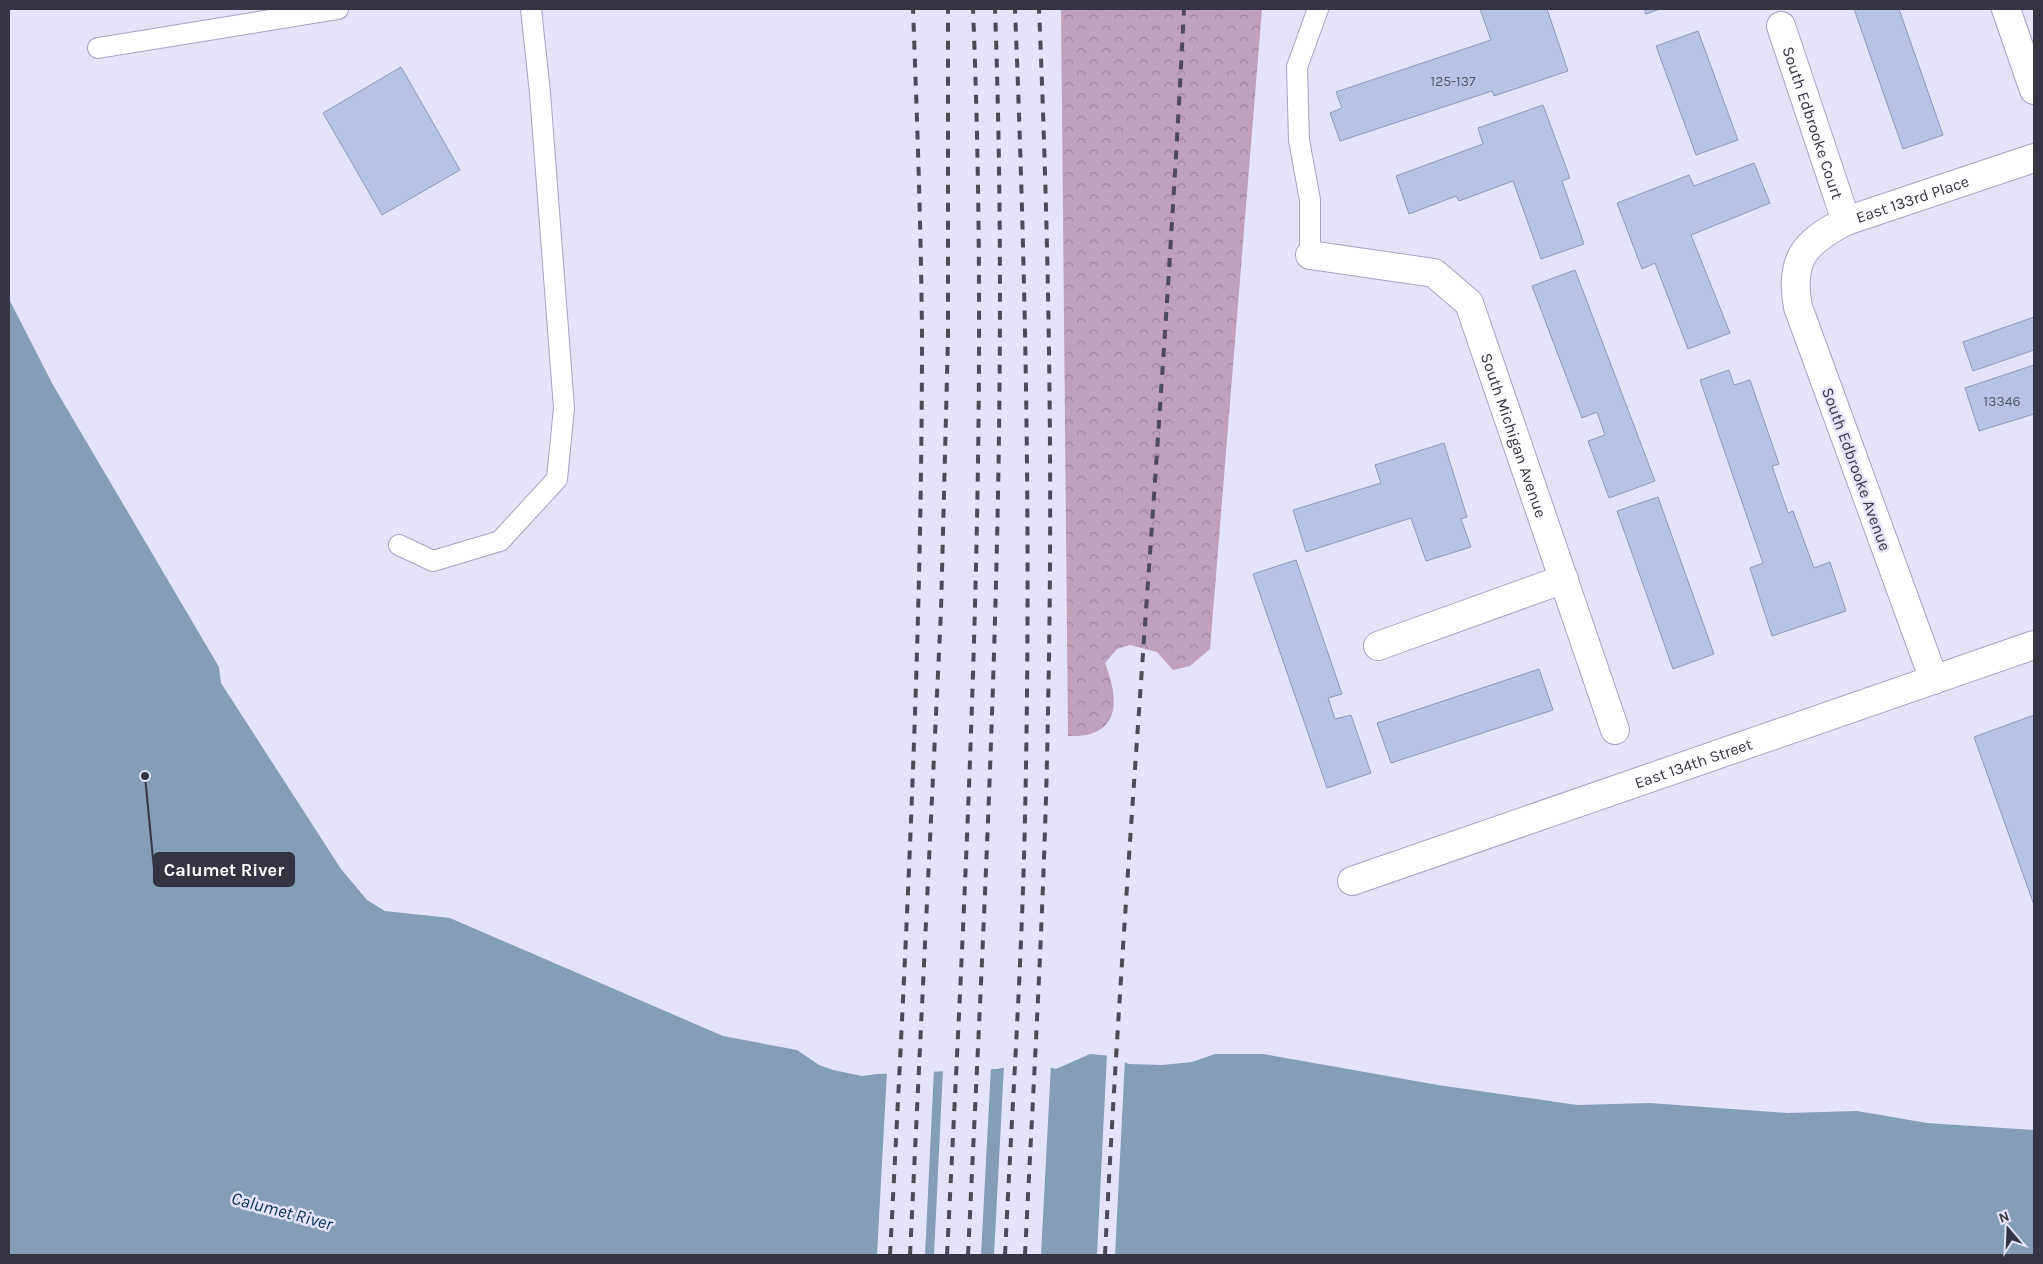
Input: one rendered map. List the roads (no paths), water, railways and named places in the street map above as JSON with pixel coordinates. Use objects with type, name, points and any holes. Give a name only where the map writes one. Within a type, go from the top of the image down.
[{"type":"street","points":[[2006,9],[2034,90]]},
{"type":"street","name":"South Edbrooke Court","points":[[1781,26],[1846,221]]},
{"type":"street","name":"East 133rd Place","points":[[1801,257],[1811,243],[1825,232],[1846,221],[2034,158]]},
{"type":"street","name":"South Michigan Avenue","points":[[1310,255],[1434,273],[1469,303],[1615,730]]},
{"type":"street","name":"South Edbrooke Avenue","points":[[1801,257],[1796,275],[1795,291],[1798,307],[1934,680]]},
{"type":"street","points":[[1378,646],[1564,579]]},
{"type":"street","name":"East 134th Street","points":[[1352,881],[2034,645]]},
{"type":"lane","points":[[98,48],[258,15],[338,9]]},
{"type":"lane","points":[[399,545],[432,562],[500,540],[557,479],[564,408],[540,93],[531,9]]},
{"type":"lane","points":[[1310,255],[1310,200],[1299,140],[1297,67],[1318,9]]},
{"type":"water","name":"Calumet River","points":[[9,299],[53,385],[219,667],[221,683],[341,869],[367,900],[385,911],[450,918],[723,1036],[797,1050],[819,1065],[862,1076],[997,1069],[1033,1062],[1056,1069],[1090,1054],[1112,1056],[1129,1064],[1162,1065],[1192,1062],[1215,1054],[1263,1054],[1438,1085],[1577,1105],[1650,1103],[1788,1113],[1857,1111],[1927,1123],[2034,1130],[2034,1255],[9,1255]]},
{"type":"railway","points":[[890,1255],[912,795],[919,565],[922,335],[913,9]]},
{"type":"railway","points":[[910,1255],[941,611],[948,337],[948,9]]},
{"type":"railway","points":[[947,1255],[969,788],[978,477],[978,165],[973,9]]},
{"type":"railway","points":[[968,1255],[983,944],[995,632],[1000,321],[995,9]]},
{"type":"railway","points":[[1005,1255],[1022,926],[1028,615],[1022,211],[1015,9]]},
{"type":"railway","points":[[1025,1255],[1047,779],[1050,535],[1049,360],[1039,9]]},
{"type":"railway","points":[[1105,1255],[1123,943],[1166,321],[1184,9]]},
{"type":"place","name":"Calumet River","points":[[145,776]]}]
